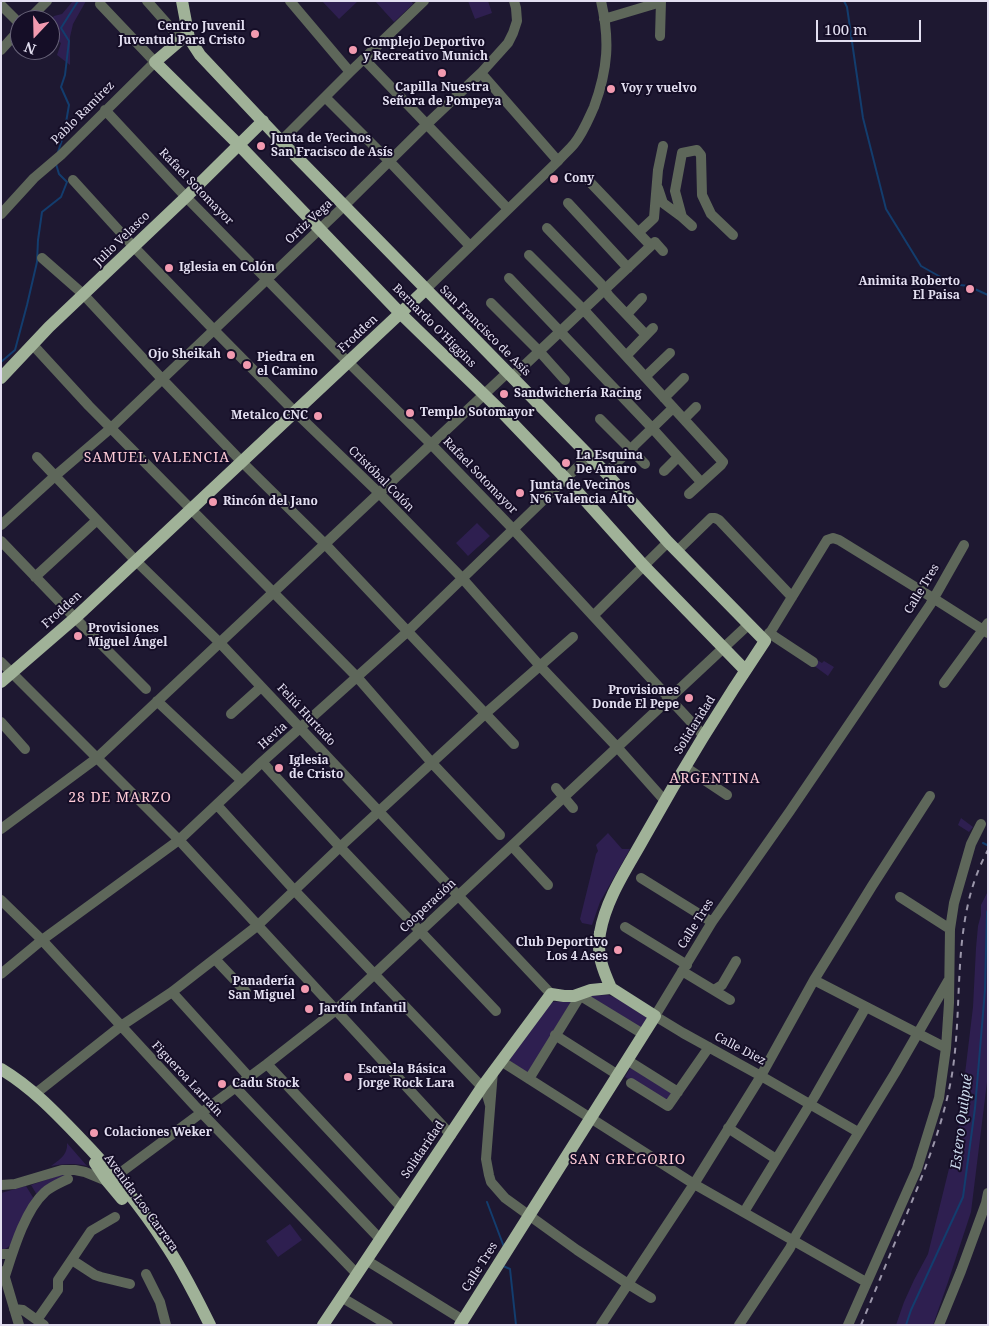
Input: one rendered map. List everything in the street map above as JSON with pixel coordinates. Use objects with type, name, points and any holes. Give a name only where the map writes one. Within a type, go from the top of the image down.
[{"type":"main road","points":[[182,1],[186,38]]},
{"type":"main road","name":"Pablo Ramírez","points":[[156,62],[186,38]]},
{"type":"main road","name":"San Francisco de Asís","points":[[186,38],[281,141],[606,473],[748,625],[767,637]]},
{"type":"main road","name":"Bernardo O'Higgins","points":[[156,62],[239,145],[400,313],[484,394],[566,479],[644,566],[745,670]]},
{"type":"main road","name":"Julio Velasco","points":[[1,378],[83,294],[263,121]]},
{"type":"main road","name":"Frodden","points":[[1,682],[75,618],[425,290]]},
{"type":"main road","name":"Solidaridad","points":[[611,988],[601,966],[599,954],[600,933],[607,910],[617,888],[665,801],[767,637]]},
{"type":"main road","points":[[551,994],[574,996],[591,990],[611,988]]},
{"type":"main road","name":"Calle Diez","points":[[611,988],[655,1016]]},
{"type":"main road","name":"Solidaridad","points":[[324,1325],[482,1087],[551,994]]},
{"type":"main road","name":"Calle Tres","points":[[461,1322],[655,1016]]},
{"type":"main road","name":"Avenida Los Carrera","points":[[1,1069],[35,1094],[69,1126],[150,1235],[172,1268],[202,1325]]},
{"type":"main road","name":"Avenida Los Carrera","points":[[112,1182],[152,1223],[166,1243],[210,1325]]},
{"type":"street","name":"San Francisco de Asís","points":[[147,1],[178,36],[186,38]]},
{"type":"street","points":[[290,1],[350,72]]},
{"type":"street","name":"Ortiz Vega","points":[[1,525],[111,428],[320,230],[501,53],[514,33],[516,8],[514,1]]},
{"type":"street","name":"Frodden","points":[[425,290],[558,161],[580,136],[599,93],[606,66],[606,32],[601,1]]},
{"type":"street","points":[[281,141],[422,2]]},
{"type":"street","points":[[604,19],[661,2],[660,36]]},
{"type":"street","name":"Bernardo O'Higgins","points":[[100,4],[156,62]]},
{"type":"street","points":[[1,5],[10,14]]},
{"type":"street","points":[[1,50],[10,40]]},
{"type":"street","points":[[364,59],[508,209]]},
{"type":"street","name":"Pablo Ramírez","points":[[1,214],[34,178],[49,166],[156,62]]},
{"type":"street","points":[[481,73],[558,161]]},
{"type":"street","points":[[325,97],[470,246]]},
{"type":"street","name":"Rafael Sotomayor","points":[[105,110],[186,197],[513,529],[704,736]]},
{"type":"street","points":[[639,232],[654,218],[663,146]]},
{"type":"street","points":[[682,216],[675,191],[682,153],[696,150],[702,155],[702,195],[711,214],[733,235]]},
{"type":"street","points":[[587,179],[639,232],[663,251]]},
{"type":"street","name":"Cristóbal Colón","points":[[73,180],[214,330],[462,578],[540,666],[665,801]]},
{"type":"street","points":[[657,183],[663,203],[682,216],[692,226]]},
{"type":"street","points":[[568,203],[628,268]]},
{"type":"street","points":[[548,228],[609,296],[627,314],[650,331],[626,356]]},
{"type":"street","points":[[1,828],[98,758],[484,394],[539,351],[653,244]]},
{"type":"street","points":[[529,255],[583,309],[722,462],[689,494]]},
{"type":"street","points":[[42,258],[83,294],[242,462],[325,544],[514,744]]},
{"type":"street","points":[[509,278],[653,428],[701,482]]},
{"type":"street","points":[[627,314],[642,298]]},
{"type":"street","points":[[491,302],[565,380]]},
{"type":"street","points":[[33,346],[111,428],[357,677],[432,763],[500,835]]},
{"type":"street","points":[[645,377],[670,353]]},
{"type":"street","points":[[664,398],[684,378]]},
{"type":"street","points":[[684,419],[696,407]]},
{"type":"street","points":[[606,473],[673,408]]},
{"type":"street","points":[[600,419],[644,464]]},
{"type":"street","name":"Hevia","points":[[1,974],[42,940],[179,840],[262,762],[407,632],[589,456]]},
{"type":"street","name":"Feliú Hurtado","points":[[37,457],[136,561],[220,643],[551,994]]},
{"type":"street","points":[[664,471],[678,457]]},
{"type":"street","points":[[594,615],[644,566],[711,518],[719,520],[792,597]]},
{"type":"street","points":[[35,576],[97,520]]},
{"type":"street","name":"Solidaridad","points":[[767,637],[827,540],[833,538],[933,598]]},
{"type":"street","points":[[1,541],[146,689]]},
{"type":"street","name":"Calle Tres","points":[[655,1016],[712,922],[785,820],[930,605],[964,545]]},
{"type":"street","points":[[933,598],[986,629],[944,682]]},
{"type":"street","name":"Cooperación","points":[[112,1182],[336,1010],[748,625]]},
{"type":"street","points":[[35,1094],[121,1026],[172,992],[257,926],[486,713],[573,637]]},
{"type":"street","points":[[767,637],[813,662]]},
{"type":"street","points":[[1,662],[179,840],[450,1134]]},
{"type":"street","points":[[231,714],[261,687]]},
{"type":"street","points":[[158,701],[242,781]]},
{"type":"street","points":[[1,722],[25,749]]},
{"type":"street","points":[[262,762],[496,1011]]},
{"type":"street","points":[[685,767],[727,794]]},
{"type":"street","points":[[556,788],[573,808]]},
{"type":"street","points":[[601,1325],[694,1184],[761,1076],[814,980],[930,796]]},
{"type":"street","points":[[217,805],[295,891],[482,1087],[490,1104]]},
{"type":"street","points":[[848,1325],[906,1194],[926,1142],[939,1098],[946,1048],[950,929],[954,903],[971,844],[981,824]]},
{"type":"street","points":[[512,846],[548,885]]},
{"type":"street","points":[[641,878],[712,922]]},
{"type":"street","points":[[900,897],[950,929]]},
{"type":"street","name":"Figueroa Larraín","points":[[1,900],[42,940],[201,1112],[357,1274]]},
{"type":"street","points":[[626,927],[730,1000]]},
{"type":"street","points":[[215,959],[246,992]]},
{"type":"street","points":[[714,990],[722,985],[736,961]]},
{"type":"street","points":[[814,980],[946,1048]]},
{"type":"street","points":[[739,1325],[790,1248],[919,1033],[948,980]]},
{"type":"street","points":[[172,992],[250,1077]]},
{"type":"street","points":[[529,1079],[582,994],[584,998],[644,1034]]},
{"type":"street","points":[[744,1212],[866,1007]]},
{"type":"street","name":"Calle Diez","points":[[655,1016],[858,1132]]},
{"type":"street","points":[[555,1035],[618,1075]]},
{"type":"street","points":[[631,1083],[668,1106],[709,1048]]},
{"type":"street","points":[[627,1060],[678,1092]]},
{"type":"street","points":[[267,1064],[402,1208]]},
{"type":"street","points":[[651,1298],[529,1216],[496,1189],[488,1175],[486,1159],[490,1104],[497,1066],[529,1079],[694,1184],[866,1282]]},
{"type":"street","points":[[235,1087],[380,1239]]},
{"type":"street","points":[[728,1128],[776,1159]]},
{"type":"street","points":[[1,1185],[15,1184],[62,1170],[86,1172],[112,1182]]},
{"type":"street","points":[[5,1276],[7,1254],[37,1200],[45,1192],[68,1179]]},
{"type":"street","points":[[939,1325],[986,1203],[988,1193]]},
{"type":"street","points":[[14,1309],[23,1310],[40,1322],[58,1290],[58,1280],[91,1231],[115,1216]]},
{"type":"street","points":[[72,1260],[100,1277],[130,1284]]},
{"type":"street","points":[[366,1260],[461,1322]]},
{"type":"street","points":[[1,1266],[19,1325]]},
{"type":"street","points":[[146,1274],[160,1302],[166,1325]]},
{"type":"street","points":[[341,1297],[388,1325]]},
{"type":"shaded area","points":[[73,1],[86,1],[73,24],[70,37],[70,65],[60,57],[60,14]]},
{"type":"shaded area","points":[[322,1],[358,1],[339,19]]},
{"type":"shaded area","points":[[375,1],[411,1],[413,4],[394,22]]},
{"type":"shaded area","points":[[468,1],[488,1],[492,13],[475,19]]},
{"type":"shaded area","points":[[477,523],[490,536],[468,556],[456,543]]},
{"type":"shaded area","points":[[817,660],[822,663],[824,661],[834,667],[828,676],[813,665]]},
{"type":"shaded area","points":[[961,818],[973,827],[969,832],[958,825]]},
{"type":"shaded area","points":[[608,833],[622,849],[630,849],[600,902],[592,925],[582,923],[580,919],[598,851],[596,845]]},
{"type":"shaded area","points":[[988,891],[988,1074],[971,1212],[933,1325],[896,1325],[904,1302],[928,1254],[958,1132],[973,1007],[978,926],[981,905]]},
{"type":"shaded area","points":[[608,995],[617,998],[647,1018],[640,1030],[586,996]]},
{"type":"shaded area","points":[[551,1002],[571,1002],[528,1074],[509,1060]]},
{"type":"shaded area","points":[[632,1065],[676,1092],[668,1104],[625,1077]]},
{"type":"shaded area","points":[[67,1143],[87,1166],[69,1164],[51,1166],[64,1154]]},
{"type":"shaded area","points":[[60,1175],[66,1175],[37,1195],[31,1185]]},
{"type":"shaded area","points":[[26,1186],[34,1199],[11,1245],[1,1249],[1,1193]]},
{"type":"shaded area","points":[[290,1224],[302,1240],[278,1257],[266,1241]]},
{"type":"waterway","points":[[58,152],[64,134],[69,105],[61,87],[65,75],[69,41],[61,28],[78,1]]},
{"type":"waterway","points":[[844,1],[847,7],[863,118],[886,209],[921,266],[953,284],[968,286],[988,295]]},
{"type":"waterway","points":[[1,362],[15,350],[37,262],[42,212],[61,197],[67,182],[59,174],[56,164]]},
{"type":"waterway","points":[[983,843],[987,845]]},
{"type":"waterway","name":"Estero Quilpué","points":[[906,1325],[911,1310],[963,1197],[975,1108],[985,990],[988,910]]},
{"type":"waterway","points":[[487,1202],[504,1247]]},
{"type":"waterway","points":[[503,1266],[510,1269],[516,1325]]},
{"type":"railway","points":[[861,1325],[932,1150],[943,1115],[955,1051],[963,934],[968,905],[976,877],[988,850]]},
{"type":"place","name":"Centro Juvenil Juventud Para Cristo","points":[[255,34]]},
{"type":"place","name":"Complejo Deportivo y Recreativo Munich","points":[[353,50]]},
{"type":"place","name":"Capilla Nuestra Señora de Pompeya","points":[[442,73]]},
{"type":"place","name":"Voy y vuelvo","points":[[611,89]]},
{"type":"place","name":"Junta de Vecinos San Fracisco de Asís","points":[[261,146]]},
{"type":"place","name":"Cony","points":[[554,179]]},
{"type":"place","name":"Iglesia en Colón","points":[[169,268]]},
{"type":"place","name":"Animita Roberto El Paisa","points":[[970,289]]},
{"type":"place","name":"Ojo Sheikah","points":[[231,355]]},
{"type":"place","name":"Piedra en el Camino","points":[[247,365]]},
{"type":"place","name":"Sandwichería Racing","points":[[504,394]]},
{"type":"place","name":"Templo Sotomayor","points":[[410,413]]},
{"type":"place","name":"Metalco CNC","points":[[318,416]]},
{"type":"place","name":"La Esquina De Amaro","points":[[566,463]]},
{"type":"place","name":"Junta de Vecinos Nº6 Valencia Alto","points":[[520,493]]},
{"type":"place","name":"Rincón del Jano","points":[[213,502]]},
{"type":"place","name":"Provisiones Miguel Ángel","points":[[78,636]]},
{"type":"place","name":"Provisiones Donde El Pepe","points":[[689,698]]},
{"type":"place","name":"Iglesia de Cristo","points":[[279,768]]},
{"type":"place","name":"Club Deportivo Los 4 Ases","points":[[618,950]]},
{"type":"place","name":"Panadería San Miguel","points":[[305,989]]},
{"type":"place","name":"Jardín Infantil","points":[[309,1009]]},
{"type":"place","name":"Escuela Básica Jorge Rock Lara","points":[[348,1077]]},
{"type":"place","name":"Cadu Stock","points":[[222,1084]]},
{"type":"place","name":"Colaciones Weker","points":[[94,1133]]},
{"type":"district","name":"SAMUEL VALENCIA","points":[[157,458]]},
{"type":"district","name":"ARGENTINA","points":[[715,779]]},
{"type":"district","name":"28 DE MARZO","points":[[120,798]]},
{"type":"district","name":"SAN GREGORIO","points":[[628,1160]]}]
